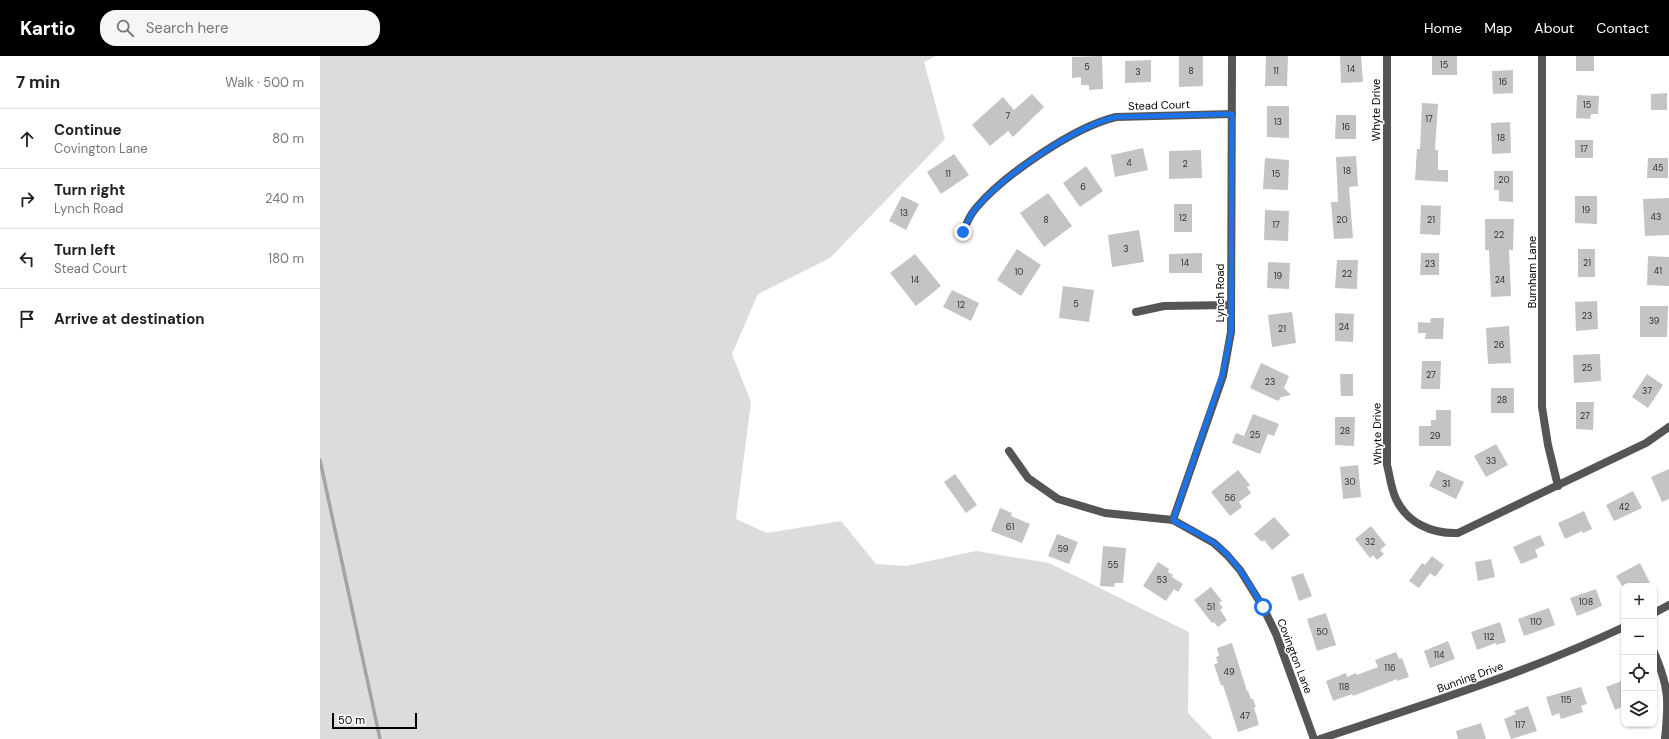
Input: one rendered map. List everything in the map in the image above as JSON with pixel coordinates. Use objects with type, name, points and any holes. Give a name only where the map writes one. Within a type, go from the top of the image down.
[{"type":"street","name":"Lynch Road","points":[[1173,520],[1222,376],[1231,332],[1232,56]]},
{"type":"street","name":"Whyte Drive","points":[[1387,56],[1387,465],[1395,497],[1400,506],[1411,519],[1423,526],[1436,531],[1458,533],[1646,443],[1669,427]]},
{"type":"street","name":"Burnham Lane","points":[[1542,56],[1542,407],[1548,445],[1558,486]]},
{"type":"street","name":"Stead Court","points":[[963,232],[975,209],[987,196],[1060,142],[1103,121],[1116,117],[1232,114]]},
{"type":"street","points":[[1136,312],[1164,306],[1231,305]]},
{"type":"street","name":"Covington Lane","points":[[1009,451],[1028,478],[1058,499],[1105,513],[1173,520],[1214,543],[1240,570],[1263,607],[1276,634],[1314,739]]},
{"type":"street","points":[[1657,611],[1669,605]]},
{"type":"street","name":"Bunning Drive","points":[[1320,739],[1449,697],[1587,644],[1621,628]]},
{"type":"street","points":[[1655,655],[1664,674],[1668,689],[1669,708],[1665,739]]},
{"type":"shaded area","points":[[320,56],[936,56],[924,62],[945,139],[830,258],[758,294],[732,354],[751,402],[736,519],[767,533],[841,521],[876,564],[906,566],[976,551],[1049,563],[1189,632],[1188,713],[1213,739],[320,739]]},
{"type":"building","points":[[1102,56],[1103,89],[1089,90],[1089,85],[1081,85],[1081,77],[1072,78],[1072,57]]},
{"type":"building","points":[[1179,56],[1203,56],[1203,86],[1179,87]]},
{"type":"building","points":[[1266,56],[1288,56],[1287,86],[1265,86]]},
{"type":"building","points":[[1340,56],[1361,56],[1363,82],[1341,83]]},
{"type":"building","points":[[1432,56],[1457,56],[1457,75],[1432,75]]},
{"type":"building","points":[[1576,56],[1594,56],[1594,71],[1576,71]]},
{"type":"building","points":[[1151,60],[1151,82],[1125,83],[1125,61]]},
{"type":"building","points":[[1513,70],[1513,93],[1493,94],[1492,71]]},
{"type":"building","points":[[1667,93],[1667,110],[1651,110],[1651,94]]},
{"type":"building","points":[[1032,94],[1044,107],[1013,137],[1008,131],[990,146],[972,125],[1003,97],[1014,110]]},
{"type":"building","points":[[1577,95],[1599,96],[1598,114],[1591,114],[1590,119],[1576,118]]},
{"type":"building","points":[[1422,103],[1438,104],[1435,150],[1438,150],[1438,170],[1448,170],[1448,182],[1415,180],[1417,149],[1420,149]]},
{"type":"building","points":[[1267,106],[1289,106],[1289,138],[1267,137]]},
{"type":"building","points":[[1336,115],[1356,115],[1356,139],[1335,139]]},
{"type":"building","points":[[1510,122],[1511,153],[1492,154],[1491,123]]},
{"type":"building","points":[[1575,140],[1593,140],[1593,158],[1575,158]]},
{"type":"building","points":[[1143,148],[1148,170],[1115,177],[1111,155]]},
{"type":"building","points":[[1201,150],[1202,178],[1169,179],[1169,151]]},
{"type":"building","points":[[954,154],[969,175],[941,194],[927,172]]},
{"type":"building","points":[[1356,156],[1358,186],[1349,187],[1353,238],[1334,239],[1331,202],[1338,202],[1336,157]]},
{"type":"building","points":[[1265,158],[1289,160],[1288,190],[1263,189]]},
{"type":"building","points":[[1648,158],[1668,158],[1668,178],[1647,178]]},
{"type":"building","points":[[1086,166],[1103,191],[1080,207],[1063,183]]},
{"type":"building","points":[[1494,171],[1513,171],[1513,202],[1499,201],[1499,190],[1494,190]]},
{"type":"building","points":[[1048,193],[1072,226],[1044,247],[1020,213]]},
{"type":"building","points":[[902,196],[919,204],[906,230],[889,221]]},
{"type":"building","points":[[1575,196],[1597,196],[1597,224],[1575,223]]},
{"type":"building","points":[[1669,198],[1669,235],[1645,236],[1643,199]]},
{"type":"building","points":[[1174,204],[1192,204],[1192,232],[1174,232]]},
{"type":"building","points":[[1421,205],[1441,206],[1440,235],[1420,234]]},
{"type":"building","points":[[1265,210],[1289,211],[1288,241],[1264,240]]},
{"type":"building","points":[[1485,219],[1514,219],[1513,250],[1509,250],[1511,296],[1491,297],[1489,250],[1485,250]]},
{"type":"building","points":[[1139,230],[1144,262],[1112,267],[1108,235]]},
{"type":"building","points":[[1017,249],[1041,265],[1021,296],[997,280]]},
{"type":"building","points":[[1578,249],[1595,249],[1595,277],[1578,277]]},
{"type":"building","points":[[1202,253],[1202,273],[1169,273],[1169,254]]},
{"type":"building","points":[[1421,253],[1439,253],[1439,275],[1420,275]]},
{"type":"building","points":[[915,254],[941,286],[916,306],[890,273]]},
{"type":"building","points":[[1648,256],[1669,257],[1669,286],[1647,285]]},
{"type":"building","points":[[1337,260],[1358,260],[1357,289],[1335,288]]},
{"type":"building","points":[[1268,262],[1290,263],[1289,289],[1267,288]]},
{"type":"building","points":[[1063,286],[1094,290],[1089,322],[1059,318]]},
{"type":"building","points":[[952,290],[979,303],[971,321],[943,307]]},
{"type":"building","points":[[1597,301],[1598,329],[1576,331],[1575,302]]},
{"type":"building","points":[[1640,306],[1668,306],[1667,337],[1640,337]]},
{"type":"building","points":[[1292,312],[1296,343],[1272,347],[1268,315]]},
{"type":"building","points":[[1335,313],[1354,314],[1353,342],[1335,341]]},
{"type":"building","points":[[1431,318],[1444,318],[1443,339],[1425,339],[1426,333],[1418,333],[1418,322],[1430,323]]},
{"type":"building","points":[[1509,326],[1511,363],[1488,364],[1486,328]]},
{"type":"building","points":[[1600,354],[1601,381],[1574,383],[1573,355]]},
{"type":"building","points":[[1422,361],[1441,361],[1440,389],[1421,389]]},
{"type":"building","points":[[1261,363],[1289,376],[1284,388],[1291,395],[1281,397],[1278,401],[1250,388]]},
{"type":"building","points":[[1340,374],[1353,374],[1353,396],[1341,396]]},
{"type":"building","points":[[1647,374],[1663,385],[1648,408],[1632,397]]},
{"type":"building","points":[[1491,388],[1514,388],[1514,413],[1491,413]]},
{"type":"building","points":[[1576,402],[1594,402],[1593,430],[1576,429]]},
{"type":"building","points":[[1436,410],[1451,410],[1451,446],[1419,446],[1419,426],[1431,426],[1431,420],[1436,420]]},
{"type":"building","points":[[1253,414],[1279,424],[1274,436],[1268,434],[1260,454],[1232,443],[1236,433],[1244,436]]},
{"type":"building","points":[[1335,417],[1355,417],[1354,446],[1335,445]]},
{"type":"building","points":[[1496,444],[1508,465],[1486,477],[1474,456]]},
{"type":"building","points":[[1358,465],[1361,497],[1343,499],[1340,467]]},
{"type":"building","points":[[1669,469],[1669,499],[1662,502],[1651,477]]},
{"type":"building","points":[[1238,470],[1250,485],[1247,487],[1251,493],[1239,502],[1242,507],[1230,516],[1211,492]]},
{"type":"building","points":[[1437,470],[1464,482],[1456,499],[1429,486]]},
{"type":"building","points":[[955,474],[977,505],[966,513],[944,482]]},
{"type":"building","points":[[1633,491],[1642,508],[1614,521],[1606,505]]},
{"type":"building","points":[[1000,508],[1012,513],[1011,516],[1030,524],[1022,543],[991,531]]},
{"type":"building","points":[[1584,511],[1592,529],[1583,533],[1582,531],[1565,539],[1558,523]]},
{"type":"building","points":[[1274,517],[1290,535],[1272,550],[1264,540],[1262,542],[1254,534]]},
{"type":"building","points":[[1371,526],[1386,545],[1380,550],[1384,554],[1377,560],[1373,555],[1370,558],[1355,539]]},
{"type":"building","points":[[1057,534],[1078,542],[1069,564],[1048,556]]},
{"type":"building","points":[[1540,535],[1545,545],[1535,550],[1538,557],[1521,564],[1513,547]]},
{"type":"building","points":[[1103,546],[1126,548],[1123,583],[1115,583],[1114,587],[1100,586]]},
{"type":"building","points":[[1432,556],[1444,565],[1435,577],[1430,573],[1419,588],[1409,581],[1422,563],[1425,565]]},
{"type":"building","points":[[1491,559],[1495,577],[1478,581],[1475,562]]},
{"type":"building","points":[[1158,562],[1169,569],[1168,572],[1173,575],[1172,577],[1183,584],[1178,592],[1174,589],[1166,601],[1143,586]]},
{"type":"building","points":[[1640,563],[1650,583],[1621,583],[1621,584],[1616,576]]},
{"type":"building","points":[[1303,573],[1312,596],[1299,601],[1291,577]]},
{"type":"building","points":[[1211,587],[1222,601],[1219,603],[1223,608],[1220,610],[1227,620],[1218,627],[1214,622],[1212,623],[1194,600]]},
{"type":"building","points":[[1596,589],[1602,606],[1577,616],[1570,598]]},
{"type":"building","points":[[1549,608],[1555,625],[1524,636],[1518,619]]},
{"type":"building","points":[[1326,613],[1336,645],[1317,651],[1307,619]]},
{"type":"building","points":[[1500,622],[1506,642],[1496,645],[1496,643],[1477,650],[1471,632]]},
{"type":"building","points":[[1448,641],[1455,659],[1430,668],[1424,651]]},
{"type":"building","points":[[1232,643],[1247,691],[1251,699],[1253,699],[1256,707],[1254,707],[1259,725],[1238,732],[1223,685],[1221,686],[1214,664],[1218,663],[1216,657],[1219,656],[1217,648]]},
{"type":"building","points":[[1396,652],[1399,659],[1402,658],[1409,677],[1397,681],[1397,679],[1353,696],[1352,694],[1333,701],[1326,681],[1346,673],[1347,677],[1378,667],[1375,660]]},
{"type":"building","points":[[1621,681],[1621,707],[1615,710],[1606,687]]},
{"type":"building","points":[[1581,687],[1587,704],[1581,706],[1583,712],[1561,719],[1559,713],[1552,716],[1546,697]]},
{"type":"building","points":[[1528,706],[1537,731],[1511,739],[1504,719],[1516,714],[1514,711]]},
{"type":"building","points":[[1481,723],[1486,739],[1458,739],[1456,731]]},
{"type":"waterway","points":[[320,460],[380,739]]},
{"type":"route","points":[[963,232],[975,209],[987,196],[1017,172],[1060,142],[1103,121],[1116,117],[1232,114],[1231,332],[1229,352],[1173,520],[1214,543],[1227,555],[1240,570],[1263,607]]}]
